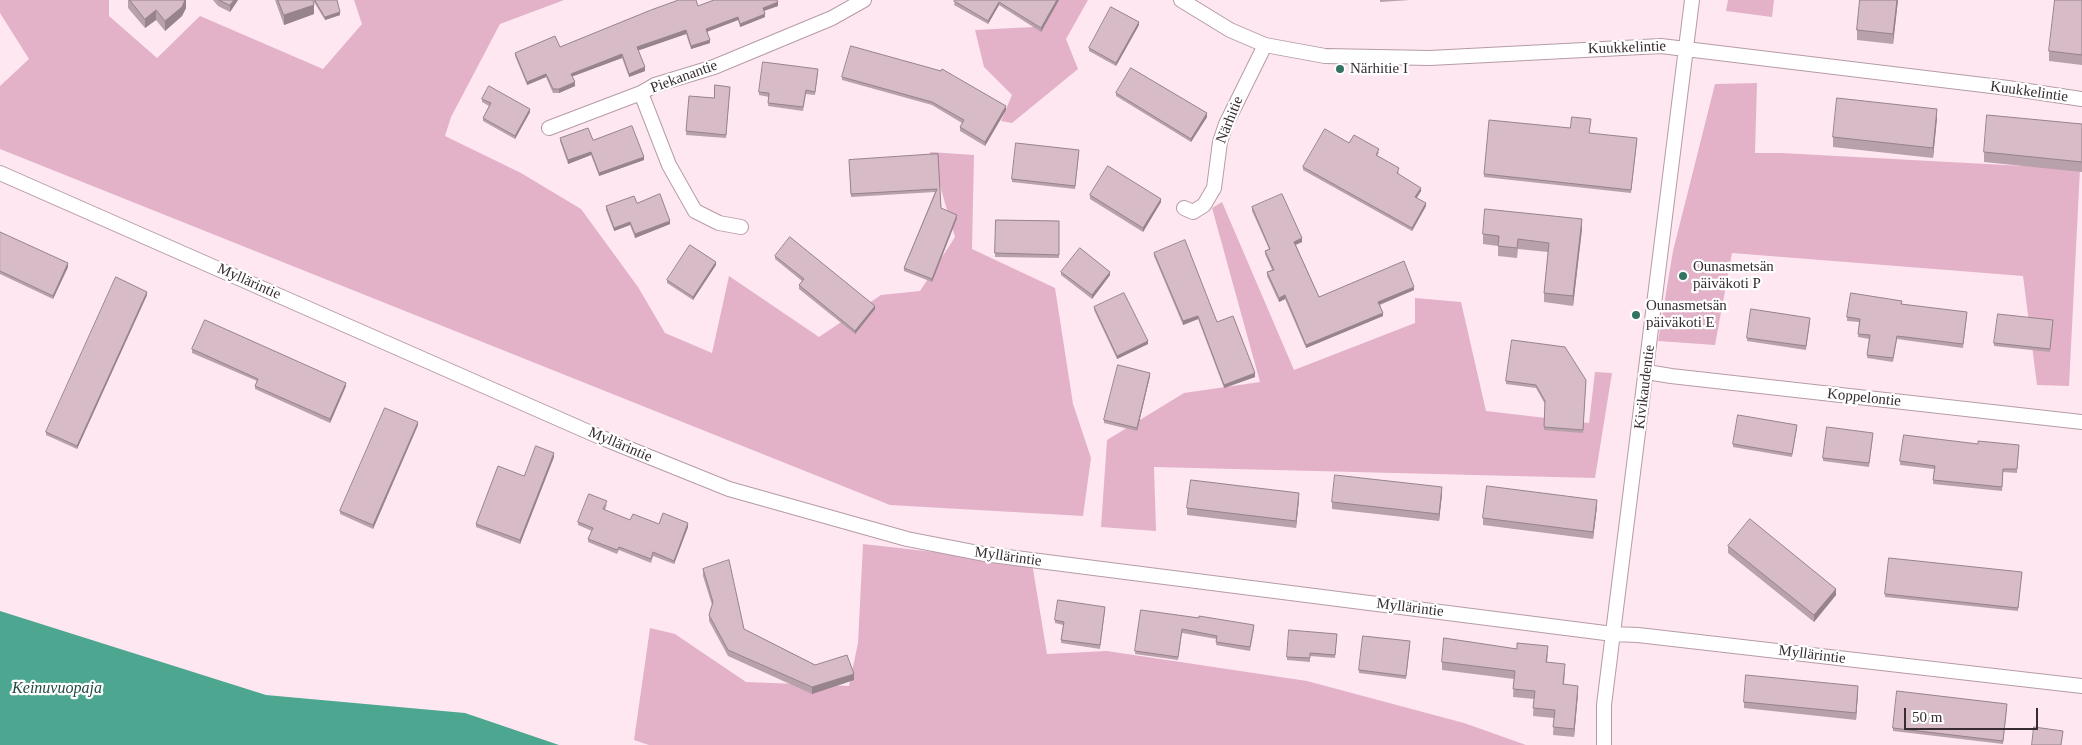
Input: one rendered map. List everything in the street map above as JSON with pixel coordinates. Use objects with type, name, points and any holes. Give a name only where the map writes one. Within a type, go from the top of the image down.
[{"type":"street","name":"Piekanantie","points":[[740,228],[719,223],[695,211],[669,165],[641,93],[655,85],[714,67],[823,22],[864,0]]},
{"type":"street","name":"Kuukkelintie","points":[[1181,0],[1230,30],[1266,45],[1325,56],[1430,58],[1661,46],[2008,88],[2082,99]]},
{"type":"street","name":"Kivikaudentie","points":[[1604,745],[1604,705],[1692,0]]},
{"type":"street","name":"Närhitie","points":[[1184,208],[1193,212],[1204,205],[1214,188],[1220,142],[1226,124],[1266,45]]},
{"type":"street","points":[[549,128],[641,93]]},
{"type":"street","name":"Myllärintie","points":[[0,173],[600,437],[729,489],[907,540],[984,554],[1613,634],[1638,635],[2082,686]]},
{"type":"street","name":"Koppelontie","points":[[1647,372],[2082,422]]},
{"type":"shaded area","points":[[0,0],[109,0],[109,16],[157,58],[200,16],[323,69],[362,24],[354,0],[564,0],[500,24],[451,117],[445,136],[521,173],[581,209],[638,287],[665,333],[712,353],[729,276],[819,337],[881,295],[920,291],[955,237],[930,152],[974,155],[972,249],[1055,288],[1073,404],[1091,458],[1083,516],[890,505],[0,149],[0,86],[29,59],[0,13]]},
{"type":"shaded area","points":[[1047,0],[1088,0],[1066,39],[1078,69],[1012,123],[1001,121],[1012,95],[984,67],[975,30],[1033,27]]},
{"type":"shaded area","points":[[1728,0],[1774,0],[1772,17],[1726,11]]},
{"type":"shaded area","points":[[1757,83],[1755,153],[2080,169],[2069,386],[2037,385],[2023,276],[1732,253],[1715,345],[1658,341],[1673,251],[1715,84]]},
{"type":"shaded area","points":[[1222,202],[1294,370],[1415,323],[1415,298],[1461,302],[1486,411],[1589,423],[1595,372],[1612,373],[1595,478],[1154,467],[1156,531],[1101,527],[1107,440],[1184,393],[1260,382],[1212,208]]},
{"type":"shaded area","points":[[863,544],[1032,563],[1047,654],[1107,651],[1307,681],[1464,723],[1526,745],[649,745],[634,740],[650,628],[675,634],[746,682],[849,686],[858,643]]},
{"type":"water","name":"Keinuvuopaja","points":[[0,611],[266,695],[465,713],[559,745],[0,745]]},
{"type":"building","points":[[130,0],[185,0],[182,7],[165,21],[156,10],[145,19]]},
{"type":"building","points":[[219,0],[234,0],[230,5]]},
{"type":"building","points":[[278,0],[313,0],[314,5],[284,15]]},
{"type":"building","points":[[315,0],[337,0],[340,12],[325,17]]},
{"type":"building","points":[[679,0],[696,0],[698,6],[714,0],[777,0],[778,2],[763,8],[765,14],[740,24],[738,17],[706,29],[710,40],[691,46],[686,30],[637,47],[645,67],[629,74],[622,54],[571,74],[575,82],[559,89],[553,89],[546,74],[527,82],[515,53],[555,36],[560,47]]},
{"type":"building","points":[[955,0],[1057,0],[1041,28],[999,2],[988,21]]},
{"type":"building","points":[[1860,0],[1897,0],[1893,34],[1857,30]]},
{"type":"building","points":[[2055,0],[2082,0],[2082,55],[2049,51]]},
{"type":"building","points":[[1111,7],[1139,22],[1116,63],[1089,48]]},
{"type":"building","points":[[851,46],[941,71],[942,69],[1006,106],[985,142],[960,127],[964,120],[932,102],[842,77]]},
{"type":"building","points":[[763,62],[818,69],[815,92],[806,90],[803,107],[768,103],[769,93],[759,92]]},
{"type":"building","points":[[1131,68],[1207,113],[1191,139],[1116,93]]},
{"type":"building","points":[[715,85],[730,87],[726,135],[686,131],[689,96],[714,98]]},
{"type":"building","points":[[489,86],[530,109],[515,136],[483,118],[491,103],[482,99]]},
{"type":"building","points":[[1837,98],[1937,109],[1933,148],[1833,137]]},
{"type":"building","points":[[1987,115],[2082,124],[2082,162],[1984,152]]},
{"type":"building","points":[[1572,117],[1591,119],[1589,133],[1637,138],[1631,190],[1484,174],[1489,120],[1570,128]]},
{"type":"building","points":[[632,126],[644,157],[599,173],[591,152],[568,160],[560,138],[588,128],[593,140]]},
{"type":"building","points":[[1325,129],[1349,143],[1354,135],[1379,149],[1376,155],[1399,168],[1397,173],[1421,188],[1415,197],[1426,203],[1412,228],[1303,167]]},
{"type":"building","points":[[1016,143],[1079,150],[1075,186],[1012,179]]},
{"type":"building","points":[[938,154],[941,208],[957,215],[932,279],[904,268],[937,189],[851,194],[849,160]]},
{"type":"building","points":[[1108,166],[1161,199],[1143,228],[1090,195]]},
{"type":"building","points":[[660,194],[670,221],[635,234],[630,222],[614,228],[606,206],[634,196],[637,203]]},
{"type":"building","points":[[1282,194],[1302,238],[1294,242],[1319,297],[1404,261],[1414,287],[1378,302],[1383,313],[1306,345],[1285,295],[1279,298],[1267,272],[1274,270],[1265,251],[1270,249],[1252,207]]},
{"type":"building","points":[[1485,209],[1582,219],[1573,296],[1544,293],[1549,243],[1518,239],[1517,248],[1498,246],[1499,236],[1483,234]]},
{"type":"building","points":[[996,220],[1059,221],[1059,255],[995,253]]},
{"type":"building","points":[[0,232],[68,263],[53,296],[0,271]]},
{"type":"building","points":[[790,237],[875,306],[855,331],[799,285],[804,279],[775,256]]},
{"type":"building","points":[[1185,240],[1217,322],[1233,316],[1255,373],[1224,385],[1198,316],[1183,321],[1154,253]]},
{"type":"building","points":[[690,245],[716,262],[693,297],[667,280]]},
{"type":"building","points":[[1080,248],[1110,272],[1092,295],[1061,272]]},
{"type":"building","points":[[116,277],[147,292],[77,446],[46,432]]},
{"type":"building","points":[[1124,293],[1148,341],[1117,356],[1094,307]]},
{"type":"building","points":[[1851,293],[1902,301],[1901,304],[1967,312],[1963,344],[1897,336],[1893,358],[1867,355],[1870,335],[1858,334],[1860,319],[1847,317]]},
{"type":"building","points":[[1751,309],[1810,318],[1806,346],[1747,338]]},
{"type":"building","points":[[1998,314],[2053,320],[2050,349],[1994,343]]},
{"type":"building","points":[[205,320],[346,383],[330,419],[255,386],[258,379],[192,349]]},
{"type":"building","points":[[1512,340],[1565,347],[1586,380],[1583,430],[1544,427],[1545,401],[1536,385],[1506,381]]},
{"type":"building","points":[[1118,365],[1150,373],[1137,428],[1104,420]]},
{"type":"building","points":[[385,408],[418,422],[373,525],[340,511]]},
{"type":"building","points":[[1738,415],[1797,425],[1792,454],[1733,444]]},
{"type":"building","points":[[1827,427],[1873,433],[1869,463],[1823,458]]},
{"type":"building","points":[[1904,435],[1978,444],[1978,441],[2019,445],[2017,469],[2003,469],[2002,487],[1933,480],[1935,466],[1900,461]]},
{"type":"building","points":[[536,446],[554,453],[520,540],[476,524],[498,466],[524,476]]},
{"type":"building","points":[[1335,475],[1442,487],[1439,514],[1332,502]]},
{"type":"building","points":[[1191,480],[1299,493],[1296,521],[1187,508]]},
{"type":"building","points":[[1487,486],[1597,500],[1593,532],[1483,518]]},
{"type":"building","points":[[589,494],[607,501],[603,509],[630,520],[633,514],[659,524],[663,513],[688,523],[674,561],[653,552],[651,559],[619,547],[617,550],[588,539],[593,528],[578,522]]},
{"type":"building","points":[[1750,519],[1836,589],[1814,615],[1728,546]]},
{"type":"building","points":[[1889,558],[2022,572],[2018,608],[1885,594]]},
{"type":"building","points":[[729,560],[744,629],[815,665],[847,655],[854,674],[812,687],[728,650],[709,615],[713,602],[703,569]]},
{"type":"building","points":[[1058,600],[1105,607],[1100,645],[1061,640],[1064,622],[1055,620]]},
{"type":"building","points":[[1141,610],[1199,618],[1199,616],[1254,625],[1250,647],[1216,642],[1217,636],[1182,629],[1178,657],[1135,651]]},
{"type":"building","points":[[1289,630],[1337,634],[1335,655],[1310,653],[1310,658],[1287,657]]},
{"type":"building","points":[[1363,636],[1410,641],[1406,676],[1359,670]]},
{"type":"building","points":[[1444,638],[1517,649],[1517,643],[1548,646],[1546,662],[1565,664],[1563,684],[1578,686],[1574,729],[1553,727],[1555,710],[1533,708],[1535,691],[1513,689],[1515,671],[1442,662]]},
{"type":"building","points":[[1746,675],[1858,686],[1856,713],[1744,702]]},
{"type":"building","points":[[1897,691],[2007,704],[2003,741],[1893,728]]},
{"type":"building","points":[[2034,727],[2063,731],[2061,745],[2032,745]]},
{"type":"place","name":"Närhitie I","points":[[1340,69]]},
{"type":"place","name":"Ounasmetsän päiväkoti P","points":[[1683,276]]},
{"type":"place","name":"Ounasmetsän päiväkoti E","points":[[1636,315]]}]
